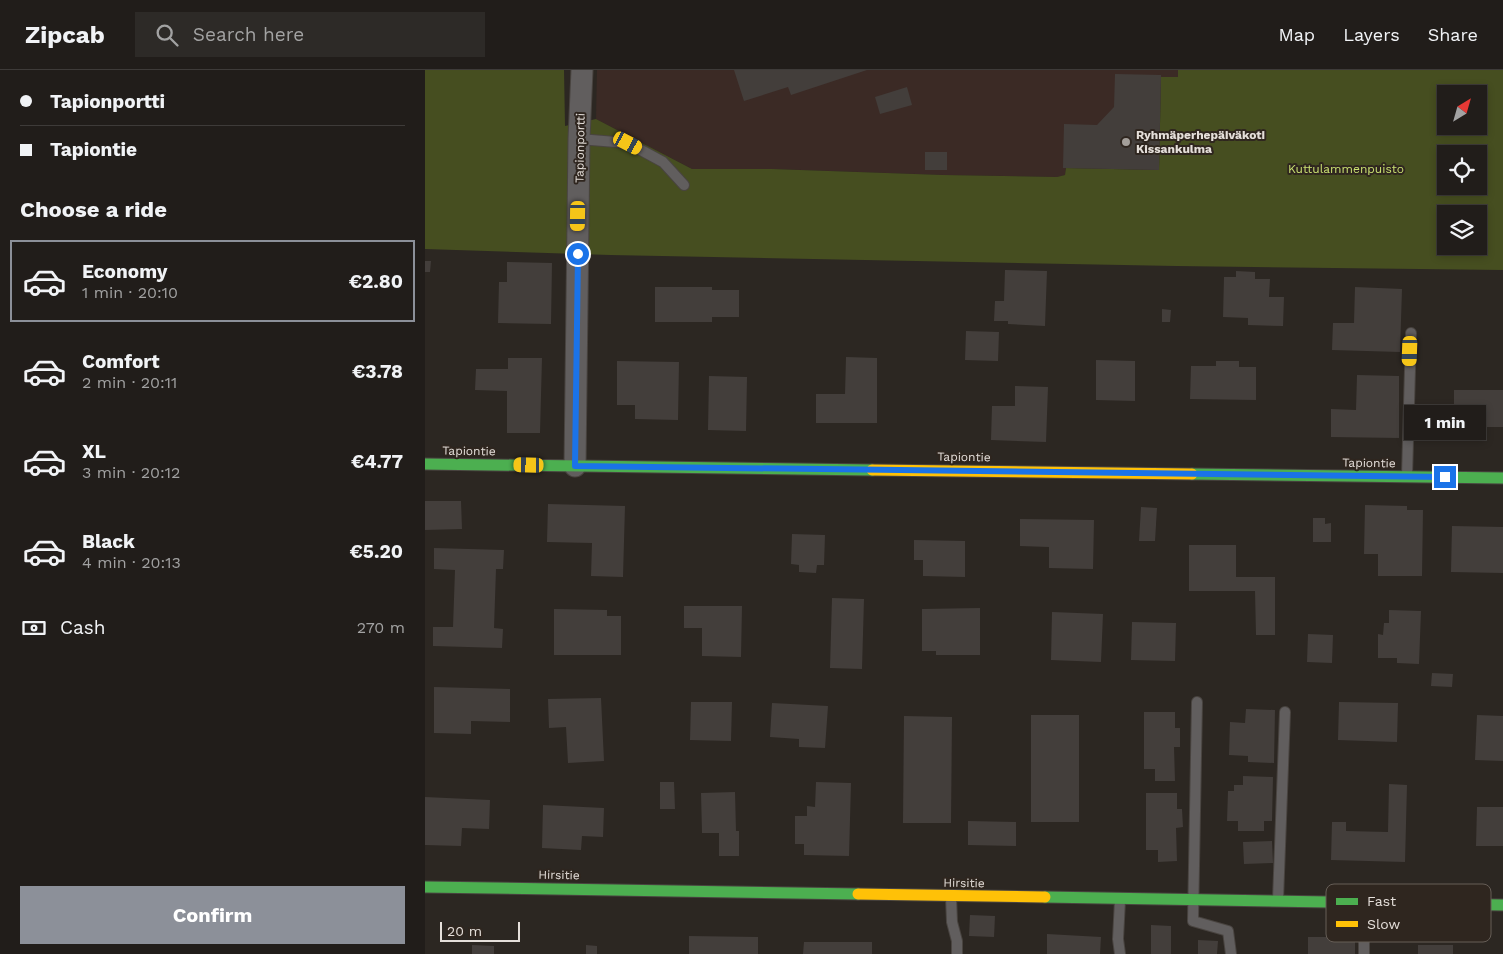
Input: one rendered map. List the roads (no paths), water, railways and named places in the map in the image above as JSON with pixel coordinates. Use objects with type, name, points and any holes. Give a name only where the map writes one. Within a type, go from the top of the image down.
[{"type":"street","name":"Tapionportti","points":[[575,466],[579,139],[582,70]]},
{"type":"street","name":"Tapiontie","points":[[425,464],[1503,478]]},
{"type":"street","name":"Hirsitie","points":[[425,887],[1326,903]]},
{"type":"lane","points":[[579,139],[628,143],[663,162],[684,185]]},
{"type":"lane","points":[[1407,477],[1411,333]]},
{"type":"lane","points":[[1197,702],[1193,921],[1228,931],[1231,954]]},
{"type":"lane","points":[[1278,902],[1285,712]]},
{"type":"lane","points":[[951,896],[952,922],[957,941],[957,954]]},
{"type":"lane","points":[[1120,899],[1118,939],[1120,954]]},
{"type":"place","name":"Ryhmäperhepäiväkoti Kissankulma","points":[[1126,142]]},
{"type":"park label","name":"Kuttulammenpuisto","points":[[1346,169]]}]
